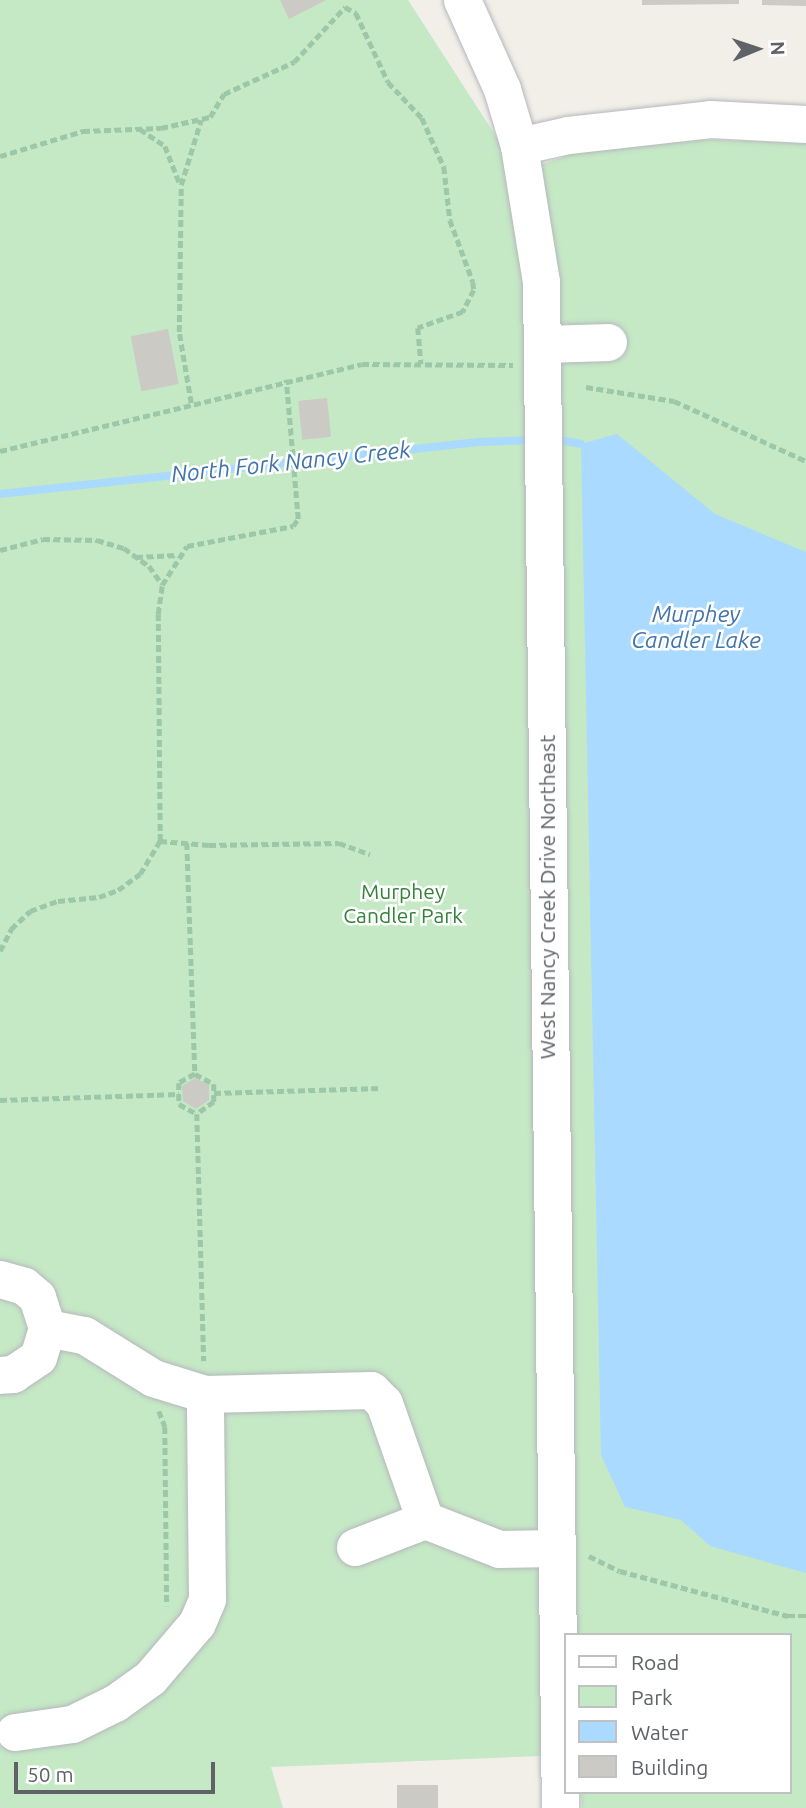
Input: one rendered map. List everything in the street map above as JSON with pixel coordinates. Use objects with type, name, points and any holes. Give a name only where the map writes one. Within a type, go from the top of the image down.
[{"type":"street","name":"West Nancy Creek Drive Northeast","points":[[462,0],[502,89],[519,146],[541,282],[534,355],[543,402],[545,476],[568,1549],[565,1633]]},
{"type":"street","points":[[519,146],[568,135],[710,120],[806,124]]},
{"type":"street","points":[[534,355],[608,342]]},
{"type":"street","points":[[0,1279],[24,1286],[37,1297],[47,1328],[38,1357],[20,1371],[0,1376]]},
{"type":"street","points":[[47,1328],[84,1335],[153,1378],[205,1394],[371,1390],[384,1403],[425,1520]]},
{"type":"street","points":[[15,1732],[72,1724],[115,1703],[150,1678],[197,1623],[207,1599],[205,1394]]},
{"type":"street","points":[[355,1547],[425,1520],[499,1549],[568,1549]]},
{"type":"street","name":"West Nancy Creek Drive Northeast","points":[[560,1808],[564,1678]]},
{"type":"path","points":[[0,156],[83,131],[140,128],[210,117],[225,94],[294,62],[345,7],[356,13],[371,53],[388,82],[422,118],[444,167],[450,220],[474,290],[463,312],[418,328],[421,364]]},
{"type":"path","points":[[191,403],[178,332],[181,185],[201,120]]},
{"type":"path","points":[[140,128],[165,146],[181,185]]},
{"type":"path","points":[[0,451],[286,380],[362,364],[421,364],[534,355]]},
{"type":"path","points":[[0,951],[11,929],[30,911],[58,901],[99,897],[118,890],[141,874],[160,841],[158,614],[162,584],[179,556],[199,542],[293,526],[298,519],[286,380]]},
{"type":"path","points":[[586,387],[674,401],[806,461]]},
{"type":"path","points":[[0,550],[43,539],[97,540],[136,557],[162,584]]},
{"type":"path","points":[[136,557],[159,552],[179,556]]},
{"type":"path","points":[[160,841],[338,843],[370,854]]},
{"type":"path","points":[[187,843],[195,1073]]},
{"type":"path","points":[[195,1073],[214,1084],[214,1102],[197,1114]]},
{"type":"path","points":[[195,1073],[179,1083],[179,1094],[180,1104],[197,1114]]},
{"type":"path","points":[[214,1093],[382,1088]]},
{"type":"path","points":[[0,1100],[179,1094]]},
{"type":"path","points":[[197,1114],[205,1394]]},
{"type":"path","points":[[160,1405],[165,1427],[168,1603],[164,1614]]},
{"type":"path","points":[[568,1549],[620,1571],[788,1616],[806,1616]]},
{"type":"green space","name":"Murphey Candler Park","points":[[0,0],[408,0],[519,172],[624,137],[806,143],[806,1808],[582,1808],[581,1794],[792,1794],[792,1633],[564,1633],[564,1755],[271,1767],[283,1808],[0,1808]]},
{"type":"water","name":"Murphey Candler Lake","points":[[617,434],[715,514],[806,552],[806,1573],[710,1546],[681,1520],[625,1507],[601,1455],[581,444]]},
{"type":"building","points":[[280,0],[326,0],[289,19]]},
{"type":"building","points":[[642,0],[739,0],[739,4],[642,5]]},
{"type":"building","points":[[762,0],[806,0],[806,6],[762,5]]},
{"type":"building","points":[[168,329],[179,384],[141,391],[131,336]]},
{"type":"building","points":[[327,398],[331,437],[302,440],[298,401]]},
{"type":"building","points":[[195,1078],[209,1085],[209,1100],[196,1109],[183,1101],[182,1086]]},
{"type":"building","points":[[397,1785],[438,1785],[438,1808],[397,1808]]},
{"type":"waterway","name":"North Fork Nancy Creek","points":[[554,439],[581,444]]},
{"type":"waterway","name":"North Fork Nancy Creek","points":[[0,494],[478,442],[534,440]]}]
